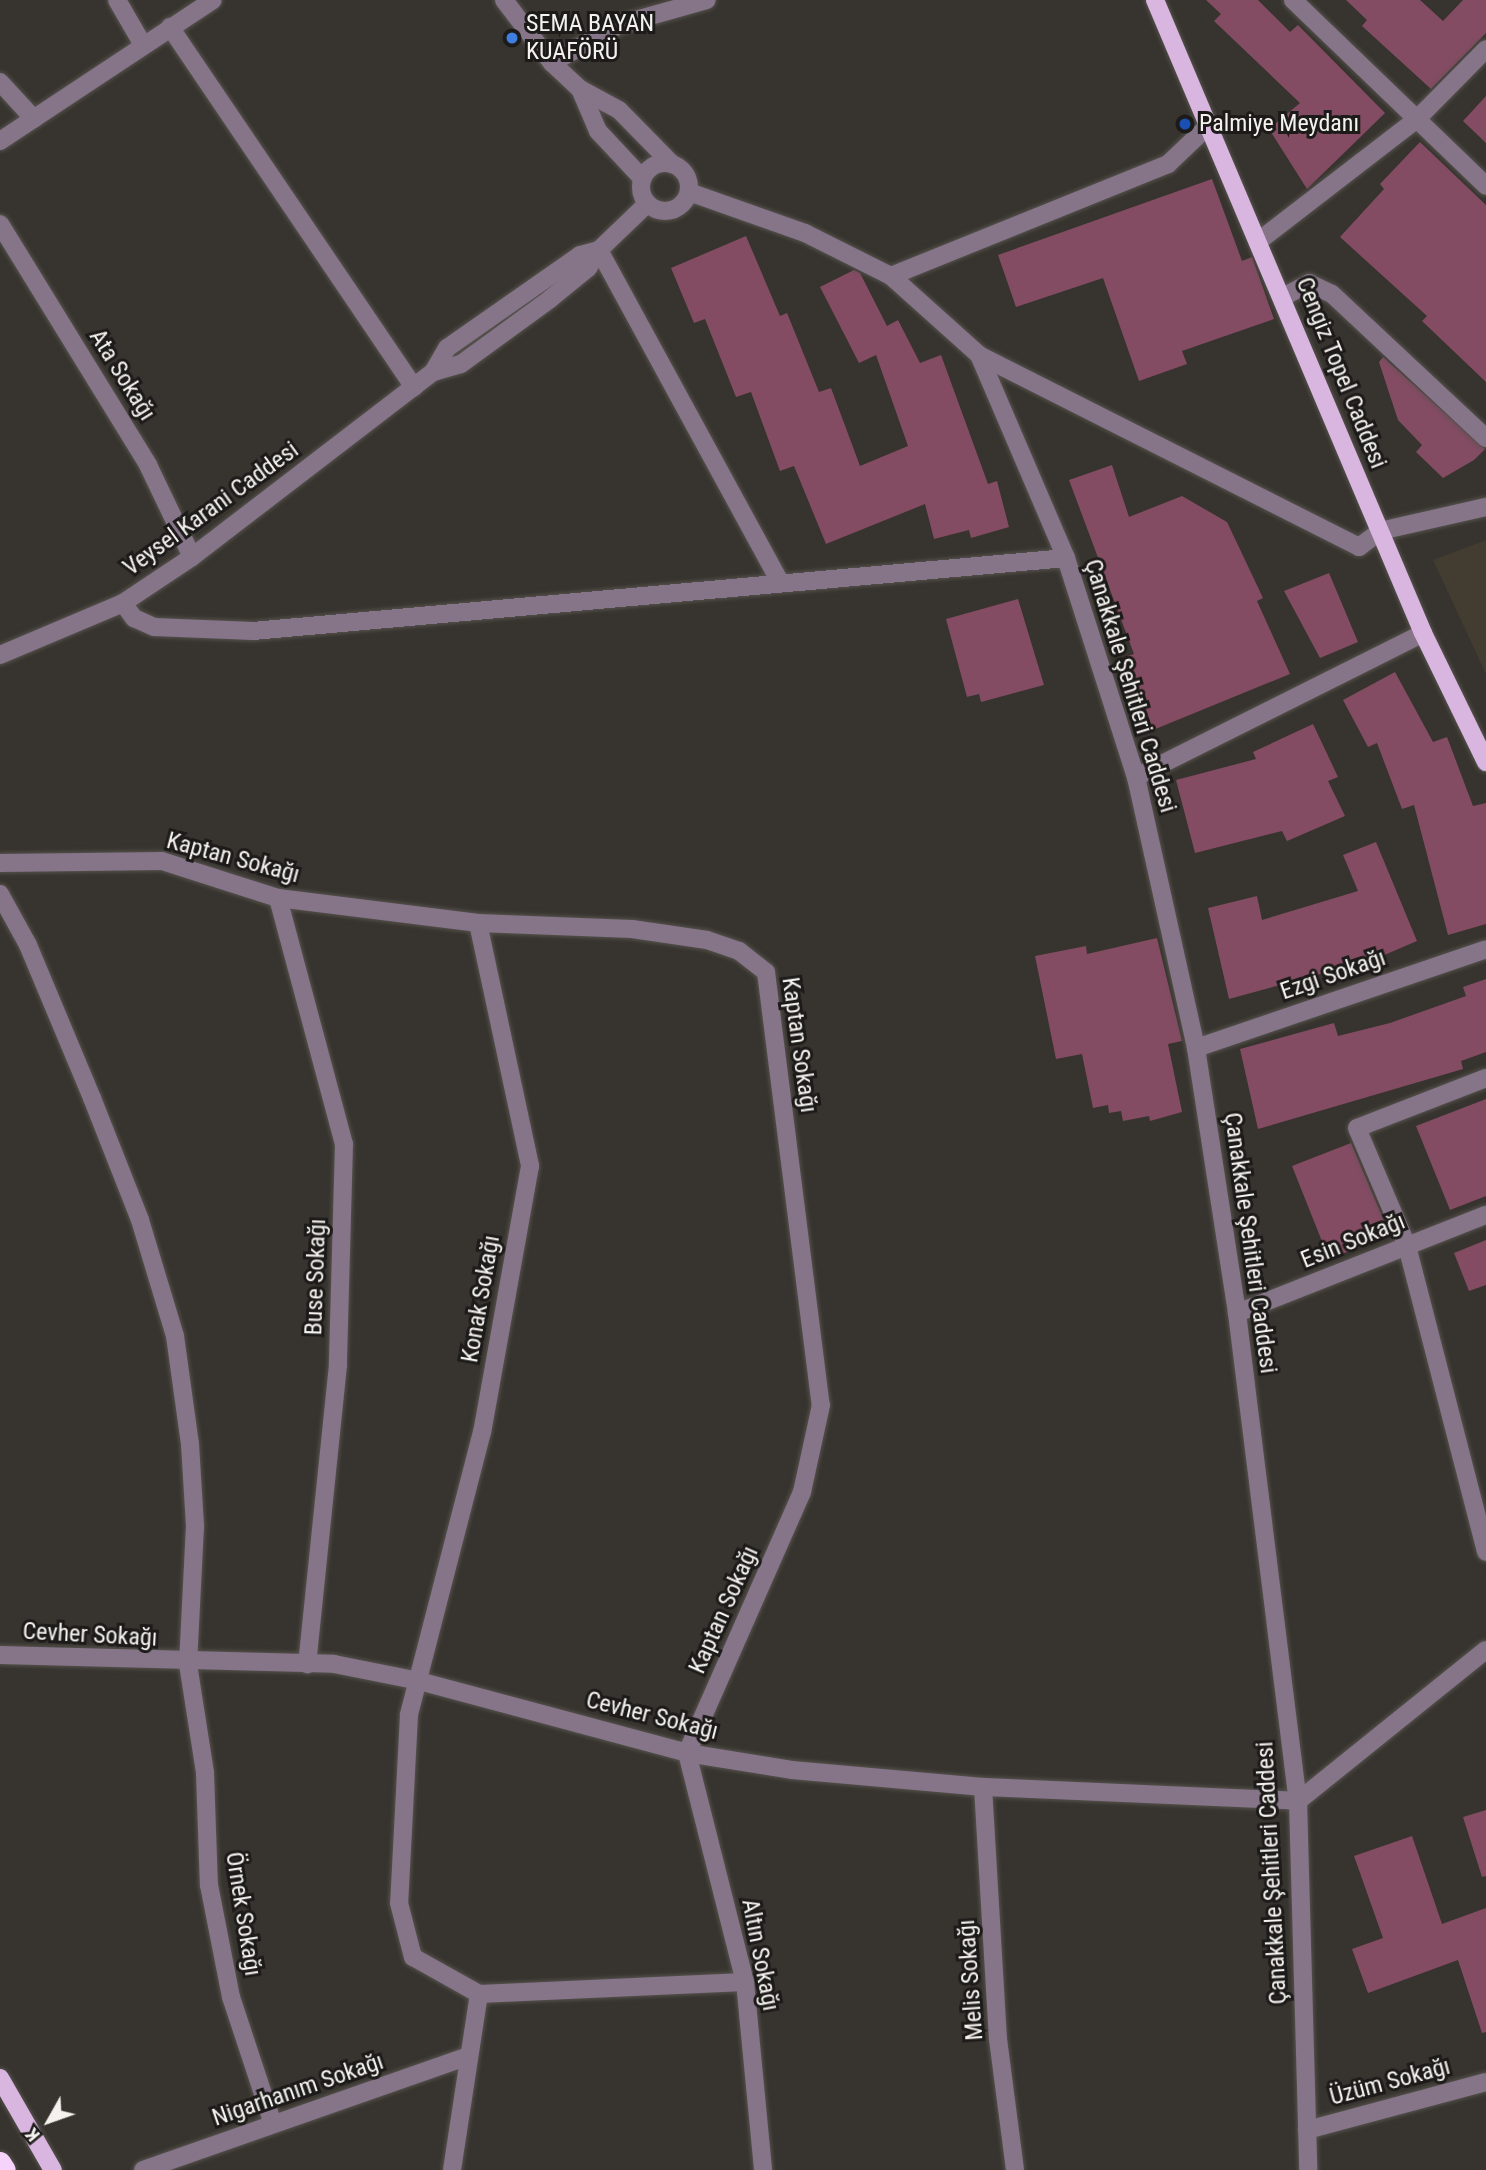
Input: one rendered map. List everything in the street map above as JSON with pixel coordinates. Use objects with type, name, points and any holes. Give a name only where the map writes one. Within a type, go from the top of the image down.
[{"type":"highway","points":[[0,2162],[5,2170]]},
{"type":"main road","name":"Cengiz Topel Caddesi","points":[[1155,0],[1206,128],[1260,240],[1423,633],[1486,762]]},
{"type":"main road","points":[[0,2078],[53,2170]]},
{"type":"street","points":[[117,0],[143,45]]},
{"type":"street","points":[[0,141],[214,0]]},
{"type":"street","points":[[504,0],[552,63],[580,89],[619,110],[672,164],[686,174],[689,192]]},
{"type":"street","points":[[552,63],[618,25],[707,0]]},
{"type":"street","points":[[1293,0],[1486,186]]},
{"type":"street","points":[[170,27],[414,387]]},
{"type":"street","points":[[1260,240],[1417,119],[1486,49]]},
{"type":"street","points":[[0,82],[34,119]]},
{"type":"street","points":[[580,89],[598,131],[642,178],[647,204],[672,211],[689,192]]},
{"type":"street","points":[[891,276],[1168,164],[1206,128]]},
{"type":"street","points":[[642,178],[654,165],[672,164]]},
{"type":"street","points":[[689,192],[805,233],[891,276],[979,355],[1359,547],[1380,531],[1486,507]]},
{"type":"street","name":"Veysel Karani Caddesi","points":[[0,655],[123,603],[192,557],[433,372],[447,348],[580,255],[599,250],[647,204]]},
{"type":"street","name":"Ata Sokağı","points":[[0,224],[148,465],[192,557]]},
{"type":"street","points":[[599,250],[780,582]]},
{"type":"street","points":[[1283,297],[1309,283],[1332,294],[1486,438]]},
{"type":"street","name":"Çanakkale Şehitleri Caddesi","points":[[979,355],[1066,558],[1136,777],[1196,1048],[1237,1313],[1298,1801],[1308,2170]]},
{"type":"street","points":[[123,603],[134,618],[154,627],[253,631],[1066,558]]},
{"type":"street","points":[[1136,777],[1423,633]]},
{"type":"street","name":"Kaptan Sokağı","points":[[0,863],[162,861],[278,898],[478,923],[632,929],[707,940],[739,951],[766,972],[821,1405],[802,1492],[687,1753]]},
{"type":"street","name":"Örnek Sokağı","points":[[0,894],[27,945],[92,1098],[140,1220],[176,1336],[190,1444],[195,1526],[188,1664],[205,1773],[209,1885],[231,1997],[273,2124]]},
{"type":"street","name":"Buse Sokağı","points":[[278,898],[344,1144],[338,1364],[307,1664]]},
{"type":"street","name":"Konak Sokağı","points":[[478,923],[530,1166],[482,1432],[409,1715],[399,1903],[413,1956],[479,1994]]},
{"type":"street","name":"Ezgi Sokağı","points":[[1196,1048],[1486,949]]},
{"type":"street","points":[[1486,1077],[1357,1128],[1407,1246],[1486,1552]]},
{"type":"street","name":"Esin Sokağı","points":[[1237,1313],[1486,1215]]},
{"type":"street","points":[[1298,1801],[1486,1650]]},
{"type":"street","name":"Cevher Sokağı","points":[[0,1655],[188,1664],[334,1664],[419,1681],[687,1753],[792,1770],[983,1787],[1298,1801]]},
{"type":"street","name":"Altın Sokağı","points":[[687,1753],[745,1982],[763,2170]]},
{"type":"street","name":"Melis Sokağı","points":[[983,1787],[998,2039],[1015,2170]]},
{"type":"street","points":[[452,2170],[479,1994],[745,1982]]},
{"type":"street","name":"Nigarhanım Sokağı","points":[[143,2170],[469,2056]]},
{"type":"street","name":"Üzüm Sokağı","points":[[1307,2130],[1486,2082]]},
{"type":"shaded area","points":[[1486,540],[1486,674],[1433,560]]},
{"type":"building","points":[[1206,0],[1258,0],[1290,32],[1298,25],[1385,113],[1307,189],[1269,129],[1300,103],[1214,21],[1221,14]]},
{"type":"building","points":[[1346,0],[1420,0],[1443,21],[1463,0],[1486,0],[1486,33],[1431,89],[1362,26],[1367,20]]},
{"type":"building","points":[[1486,96],[1486,143],[1463,121]]},
{"type":"building","points":[[1420,142],[1486,205],[1486,382],[1422,321],[1427,316],[1340,237],[1384,189],[1380,184]]},
{"type":"building","points":[[1212,179],[1242,261],[1252,257],[1274,319],[1182,351],[1187,364],[1139,381],[1103,278],[1016,307],[998,255]]},
{"type":"building","points":[[746,236],[780,316],[787,313],[819,392],[831,388],[860,466],[908,446],[876,355],[859,363],[820,287],[854,270],[860,273],[887,326],[898,320],[920,363],[941,355],[988,484],[997,481],[1009,527],[971,538],[969,530],[934,539],[925,504],[826,544],[794,466],[780,471],[751,392],[736,397],[705,319],[694,323],[671,268]]},
{"type":"building","points":[[1383,357],[1485,449],[1474,460],[1443,478],[1416,452],[1422,445],[1398,420],[1379,362]]},
{"type":"building","points":[[1112,465],[1129,517],[1182,496],[1227,522],[1263,598],[1257,601],[1290,674],[1153,730],[1127,656],[1134,654],[1069,480]]},
{"type":"building","points":[[1329,573],[1358,642],[1320,658],[1284,591]]},
{"type":"building","points":[[1018,599],[1044,685],[981,702],[979,694],[967,697],[946,619]]},
{"type":"building","points":[[1395,672],[1433,742],[1447,737],[1473,806],[1486,803],[1486,924],[1448,935],[1414,805],[1402,809],[1377,743],[1368,747],[1343,700]]},
{"type":"building","points":[[1313,724],[1338,777],[1328,781],[1345,816],[1287,841],[1282,831],[1195,853],[1176,780],[1256,759],[1253,752]]},
{"type":"building","points":[[1376,842],[1417,941],[1375,959],[1229,999],[1208,908],[1257,896],[1262,920],[1358,891],[1343,855]]},
{"type":"building","points":[[1157,938],[1182,1041],[1168,1044],[1182,1112],[1150,1121],[1149,1116],[1123,1121],[1121,1111],[1109,1113],[1108,1105],[1093,1108],[1082,1054],[1056,1059],[1035,956],[1086,946],[1087,954]]},
{"type":"building","points":[[1486,979],[1486,1052],[1461,1061],[1463,1069],[1258,1129],[1240,1049],[1334,1023],[1338,1036],[1390,1023],[1466,996],[1463,987]]},
{"type":"building","points":[[1486,1099],[1486,1196],[1450,1210],[1416,1126]]},
{"type":"building","points":[[1351,1143],[1390,1235],[1329,1259],[1292,1166]]},
{"type":"building","points":[[1486,1240],[1486,1285],[1469,1291],[1454,1253]]},
{"type":"building","points":[[1486,1810],[1486,1876],[1482,1877],[1463,1817]]},
{"type":"building","points":[[1412,1836],[1442,1924],[1486,1908],[1486,2032],[1482,2033],[1458,1960],[1368,1993],[1352,1949],[1383,1938],[1354,1856]]},
{"type":"place","name":"SEMA BAYAN KUAFÖRÜ","points":[[512,38]]},
{"type":"place","name":"Palmiye Meydanı","points":[[1185,124]]}]
